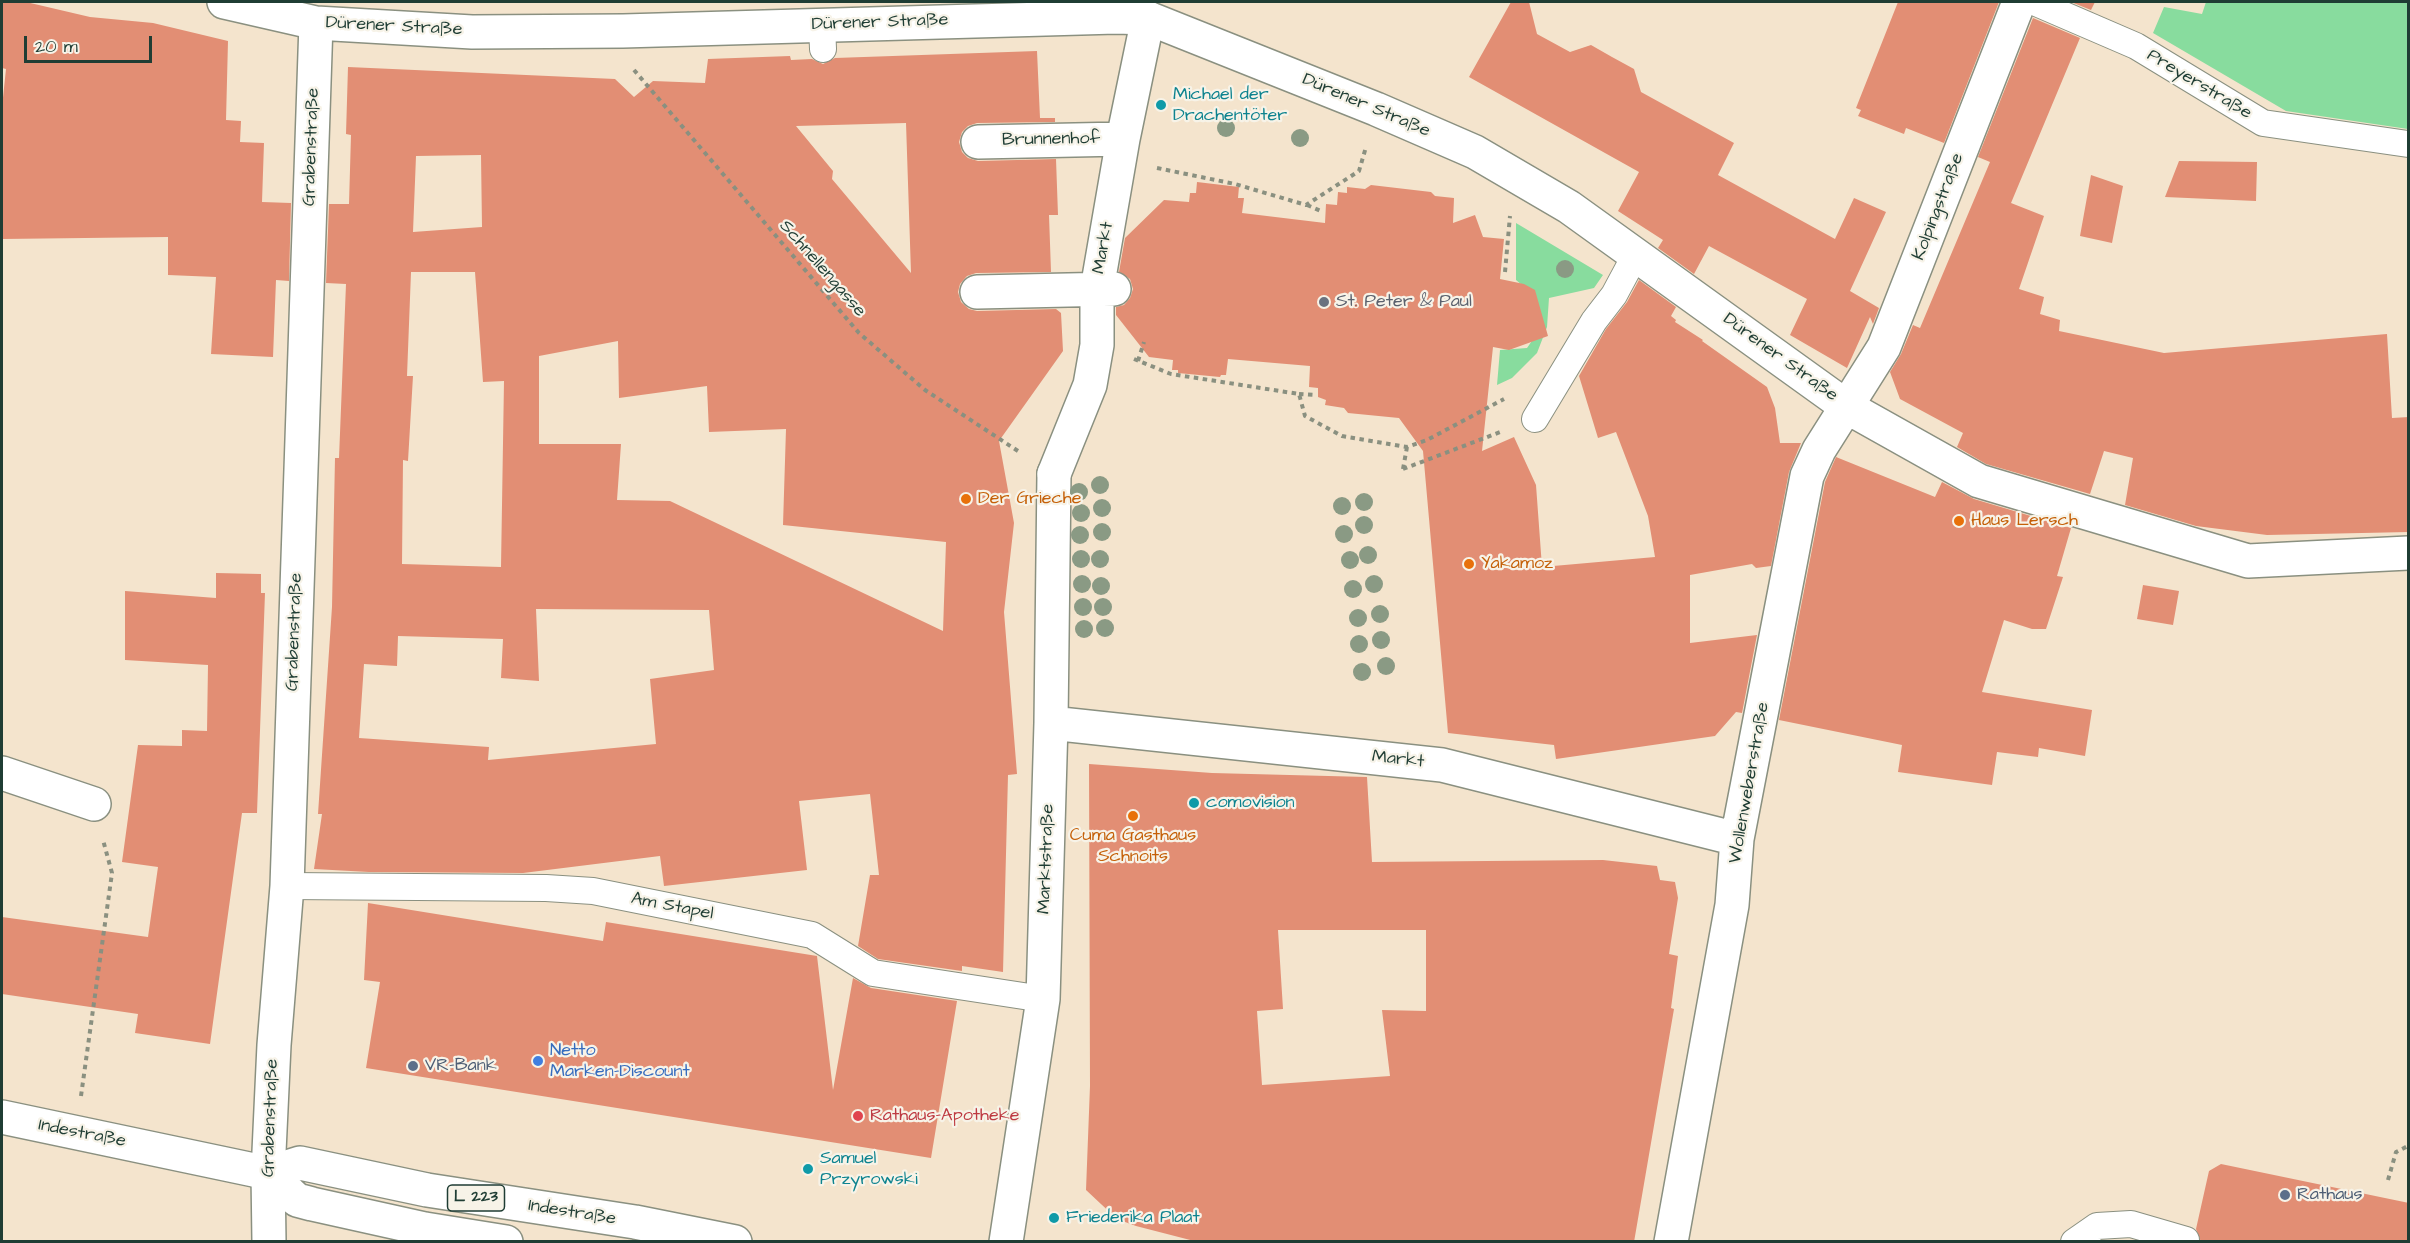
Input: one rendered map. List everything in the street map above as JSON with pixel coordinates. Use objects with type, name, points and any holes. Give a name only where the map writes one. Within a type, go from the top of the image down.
[{"type":"street","name":"Dürener Straße","points":[[224,2],[316,23],[472,32],[623,31],[822,37],[1116,17],[1148,10],[1475,152],[1569,207],[1847,407],[1979,481],[2248,561],[2409,553]]},
{"type":"street","name":"Kolpingstraße","points":[[1847,407],[1884,347],[2019,2]]},
{"type":"street","name":"Markt","points":[[1054,474],[1089,385],[1105,289],[1122,146],[1148,10]]},
{"type":"street","name":"Grabenstraße","points":[[269,1242],[268,1173],[274,1045],[287,886],[316,23]]},
{"type":"street","name":"Brunnenhof","points":[[978,142],[1122,146]]},
{"type":"street","points":[[977,292],[1105,289]]},
{"type":"street","name":"Wollenweberstraße","points":[[1671,1242],[1732,905],[1737,838],[1807,477],[1819,450],[1847,407]]},
{"type":"street","name":"Marktstraße","points":[[1006,1242],[1043,999],[1051,723],[1054,474]]},
{"type":"street","name":"Markt","points":[[1051,723],[1442,765],[1737,838]]},
{"type":"street","points":[[2,773],[94,804]]},
{"type":"street","name":"Indestraße","points":[[2,1117],[268,1173],[300,1163],[427,1190],[685,1236],[735,1242]]},
{"type":"street","name":"L 223","points":[[268,1173],[297,1200],[425,1229],[506,1242]]},
{"type":"lane","name":"Preyerstraße","points":[[2034,2],[2136,46],[2263,123],[2409,144]]},
{"type":"lane","points":[[1535,419],[1594,321],[1614,295],[1636,254]]},
{"type":"lane","name":"Am Stapel","points":[[287,886],[546,888],[593,891],[812,935],[873,973],[1043,999]]},
{"type":"lane","points":[[2074,1242],[2097,1226],[2131,1224],[2186,1240]]},
{"type":"path","name":"Schnellengasse","points":[[623,31],[631,67],[859,333],[925,390],[1054,474]]},
{"type":"path","points":[[1306,205],[1359,171],[1367,144]]},
{"type":"path","points":[[1122,146],[1133,160],[1162,170],[1235,184],[1306,205],[1321,212]]},
{"type":"path","points":[[1505,272],[1510,210]]},
{"type":"path","points":[[1138,361],[1144,342]]},
{"type":"path","points":[[1097,345],[1171,374],[1316,395]]},
{"type":"path","points":[[1299,394],[1305,416],[1342,436],[1407,447],[1427,440],[1505,399]]},
{"type":"path","points":[[1407,447],[1403,469],[1535,419]]},
{"type":"path","points":[[76,1132],[112,873],[94,804]]},
{"type":"path","points":[[2388,1180],[2396,1152],[2409,1146]]},
{"type":"green space","points":[[2206,2],[2408,2],[2408,129],[2286,111],[2153,33],[2164,7],[2202,14]]},
{"type":"green space","points":[[1516,223],[1603,275],[1594,288],[1549,298],[1547,327],[1537,353],[1512,378],[1497,385],[1500,350],[1527,348],[1536,335],[1535,296],[1516,280]]},
{"type":"building","points":[[2,2],[26,2],[90,17],[153,23],[228,41],[226,120],[241,121],[240,142],[264,143],[262,202],[291,203],[289,281],[276,280],[273,357],[211,354],[216,277],[168,275],[168,237],[2,239],[2,107],[6,69],[2,68]]},
{"type":"building","points":[[1511,2],[1529,2],[1537,34],[1570,52],[1591,45],[1634,69],[1641,92],[1734,143],[1718,175],[1835,239],[1854,198],[1886,212],[1850,291],[1879,308],[1873,324],[1870,317],[1847,368],[1790,335],[1807,299],[1709,246],[1694,274],[1658,248],[1663,240],[1618,211],[1639,172],[1469,77]]},
{"type":"building","points":[[1898,2],[1999,2],[1944,143],[1906,128],[1904,134],[1858,116],[1861,110],[1856,108]]},
{"type":"building","points":[[2071,2],[2095,2],[2091,10]]},
{"type":"building","points":[[2033,18],[2080,38],[2011,203],[2044,216],[2019,289],[2044,297],[2040,314],[2060,320],[2059,331],[2164,353],[2387,334],[2392,418],[2409,417],[2409,532],[2267,535],[2196,526],[2125,505],[2133,458],[2104,451],[2090,494],[1986,464],[1957,447],[1963,433],[1900,399],[1890,372],[1901,354],[1913,325],[1920,328],[1990,162],[1978,157]]},
{"type":"building","points":[[1037,51],[1040,118],[1055,118],[1055,122],[977,123],[968,126],[962,132],[959,142],[962,152],[968,158],[978,161],[1056,159],[1058,215],[1049,215],[1051,272],[976,273],[967,276],[960,284],[958,292],[961,302],[969,309],[977,311],[1056,309],[1061,313],[1063,351],[999,441],[1014,523],[1004,612],[1017,774],[1008,775],[1003,972],[962,966],[962,971],[878,959],[858,946],[870,875],[879,875],[870,794],[799,801],[807,870],[664,886],[660,856],[523,873],[369,872],[314,869],[322,814],[318,814],[332,607],[335,458],[339,458],[346,284],[326,283],[329,204],[349,204],[351,135],[346,134],[348,67],[615,79],[634,97],[653,81],[705,83],[708,59],[790,56],[791,60],[812,59],[823,64],[835,58]],"holes":[[[906,123],[911,273],[832,179],[833,171],[796,126]],[[481,155],[482,227],[413,232],[416,156]],[[411,272],[475,272],[483,382],[504,381],[501,567],[402,564],[403,460],[408,461],[413,376],[407,376]],[[618,341],[619,398],[707,386],[709,432],[786,429],[783,525],[946,542],[943,631],[670,501],[617,500],[621,444],[539,444],[539,356]],[[536,609],[709,610],[714,670],[650,679],[656,744],[488,760],[489,747],[359,738],[364,664],[397,666],[398,636],[503,639],[501,678],[539,681]]]},
{"type":"building","points":[[2179,161],[2257,162],[2256,201],[2165,197]]},
{"type":"building","points":[[2091,175],[2123,186],[2112,243],[2080,236]]},
{"type":"building","points":[[1197,182],[1239,187],[1238,198],[1244,198],[1242,213],[1325,223],[1326,204],[1337,205],[1338,192],[1347,193],[1347,187],[1365,189],[1371,185],[1431,192],[1435,196],[1454,198],[1453,223],[1475,215],[1483,237],[1504,239],[1500,279],[1524,284],[1535,290],[1548,336],[1509,350],[1493,347],[1482,451],[1514,437],[1536,485],[1542,567],[1655,557],[1648,516],[1616,432],[1598,438],[1579,376],[1606,329],[1627,302],[1639,280],[1676,307],[1671,316],[1676,320],[1675,322],[1767,387],[1775,408],[1780,443],[1801,443],[1789,472],[1771,566],[1756,568],[1752,564],[1690,575],[1690,643],[1757,635],[1742,713],[1736,712],[1715,736],[1556,759],[1554,745],[1448,733],[1423,451],[1399,418],[1348,413],[1344,408],[1325,405],[1326,400],[1318,397],[1318,388],[1309,387],[1310,366],[1228,359],[1226,375],[1220,377],[1178,373],[1178,370],[1172,370],[1173,360],[1149,357],[1116,315],[1116,307],[1124,305],[1133,289],[1130,279],[1119,272],[1125,238],[1164,200],[1189,202],[1190,193],[1196,193]]},
{"type":"building","points":[[1836,457],[1935,497],[1942,482],[1974,499],[2071,528],[2057,576],[2063,577],[2046,629],[2032,629],[2004,620],[1982,692],[2092,710],[2085,756],[2039,748],[2038,757],[1997,752],[1992,785],[1898,772],[1902,745],[1779,720],[1825,482]]},
{"type":"building","points":[[216,573],[261,574],[261,593],[265,593],[257,813],[242,813],[210,1044],[135,1033],[138,1014],[2,994],[2,917],[148,937],[158,867],[122,862],[138,745],[182,746],[182,730],[207,731],[208,665],[125,660],[125,591],[216,598]]},
{"type":"building","points":[[2143,585],[2179,591],[2173,625],[2137,619]]},
{"type":"building","points":[[1089,764],[1212,773],[1367,777],[1372,862],[1603,860],[1657,866],[1660,880],[1675,882],[1678,898],[1669,954],[1678,956],[1671,1008],[1674,1009],[1634,1242],[1198,1242],[1136,1226],[1117,1219],[1086,1190],[1090,1086]],"holes":[[[1278,930],[1426,930],[1426,1011],[1382,1010],[1390,1076],[1262,1085],[1257,1011],[1283,1009]]]},
{"type":"building","points":[[368,903],[603,941],[606,922],[817,956],[833,1090],[853,978],[871,988],[957,1001],[931,1158],[366,1068],[380,982],[364,980]]},
{"type":"building","name":"Rathaus","points":[[2221,1164],[2409,1203],[2409,1242],[2201,1242],[2196,1229],[2209,1171]]},
{"type":"place","name":"Michael der Drachentöter","points":[[1161,105]]},
{"type":"place","name":"St. Peter & Paul","points":[[1324,302]]},
{"type":"place","name":"Der Grieche","points":[[966,499]]},
{"type":"place","name":"Haus Lersch","points":[[1959,521]]},
{"type":"place","name":"Yakamoz","points":[[1469,564]]},
{"type":"place","name":"comovision","points":[[1194,803]]},
{"type":"place","name":"Cuma Gasthaus Schnoits","points":[[1133,816]]},
{"type":"place","name":"Netto Marken-Discount","points":[[538,1061]]},
{"type":"place","name":"VR-Bank","points":[[413,1066]]},
{"type":"place","name":"Rathaus-Apotheke","points":[[858,1116]]},
{"type":"place","name":"Samuel Przyrowski","points":[[808,1169]]},
{"type":"place","name":"Rathaus","points":[[2285,1195]]},
{"type":"place","name":"Friederika Plaat","points":[[1054,1218]]}]
